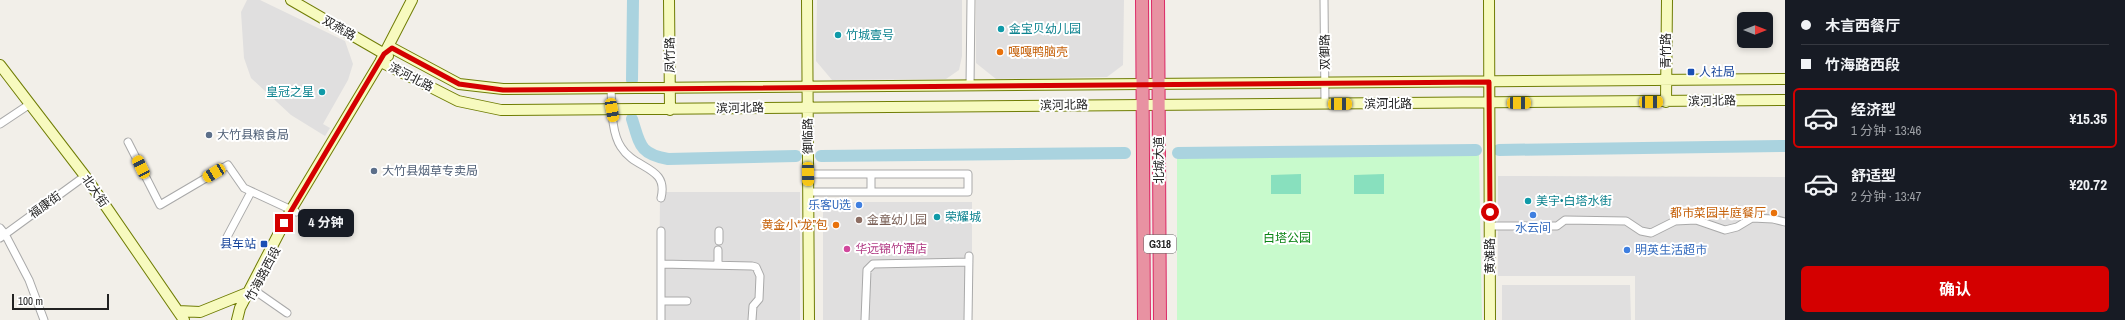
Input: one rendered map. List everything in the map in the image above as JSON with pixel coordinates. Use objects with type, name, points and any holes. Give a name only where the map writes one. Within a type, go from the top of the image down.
[{"type":"highway","name":"北城大道","points":[[1142,0],[1144,320]]},
{"type":"highway","name":"北城大道","points":[[1158,0],[1160,320]]},
{"type":"street","name":"竹海路西段","points":[[387,55],[412,0]]},
{"type":"street","name":"竹海路西段","points":[[237,320],[240,308],[293,211],[387,55],[416,0]]},
{"type":"street","name":"凤竹路","points":[[669,0],[670,110]]},
{"type":"street","name":"御临路","points":[[806,0],[809,320]]},
{"type":"street","points":[[970,86],[971,0]]},
{"type":"street","name":"双御路","points":[[1324,0],[1325,104]]},
{"type":"street","name":"黄滩路","points":[[1489,0],[1490,320]]},
{"type":"street","name":"青竹路","points":[[1666,102],[1667,0]]},
{"type":"street","name":"双燕路","points":[[294,1],[387,55]]},
{"type":"street","name":"滨河北路","points":[[387,55],[459,84],[503,90],[1785,79]]},
{"type":"street","name":"滨河北路","points":[[387,55],[458,101],[501,110],[670,110],[1143,104],[1489,104],[1785,100]]},
{"type":"street","name":"北大街","points":[[0,65],[84,176],[184,320]]},
{"type":"street","points":[[613,89],[613,110],[620,147],[632,160],[656,172],[663,183],[661,198]]},
{"type":"street","points":[[0,124],[30,104]]},
{"type":"street","points":[[128,142],[160,205],[228,165],[244,188],[293,211]]},
{"type":"street","points":[[808,173],[968,174],[968,192],[808,192]]},
{"type":"street","points":[[871,174],[871,192]]},
{"type":"street","name":"福康街","points":[[2,233],[84,176]]},
{"type":"street","points":[[227,237],[251,192]]},
{"type":"street","points":[[1490,226],[1557,226],[1565,220],[1626,221],[1641,231],[1651,233],[1675,221],[1696,220],[1725,230],[1737,227],[1752,218],[1773,218],[1785,222]]},
{"type":"street","points":[[661,231],[661,320]]},
{"type":"street","points":[[719,231],[719,241]]},
{"type":"street","points":[[2,233],[29,280],[44,320]]},
{"type":"street","points":[[718,250],[718,264]]},
{"type":"street","points":[[865,320],[867,270],[873,264],[969,259],[968,320]]},
{"type":"street","points":[[661,264],[718,264],[752,266],[759,271],[760,299],[753,306],[752,320]]},
{"type":"street","name":"竹海路西段","points":[[178,311],[200,312],[250,292]]},
{"type":"street","name":"竹海路西段","points":[[244,320],[250,292]]},
{"type":"street","points":[[250,292],[287,312]]},
{"type":"street","points":[[661,301],[687,301]]},
{"type":"shaded area","name":"皇冠之星","points":[[247,0],[260,0],[345,41],[353,64],[348,80],[323,124],[330,128],[325,136],[291,115],[251,78],[244,58],[241,12]]},
{"type":"shaded area","name":"竹城壹号","points":[[817,0],[962,0],[962,56],[959,70],[946,79],[832,80],[816,61]]},
{"type":"shaded area","points":[[976,0],[1124,0],[1123,65],[1107,77],[996,79],[976,63]]},
{"type":"shaded area","name":"美宇•白塔水街","points":[[1498,176],[1785,177],[1785,320],[1635,320],[1635,276],[1498,276]]},
{"type":"shaded area","points":[[660,192],[800,192],[800,320],[659,320]]},
{"type":"shaded area","name":"荣耀城","points":[[823,202],[972,202],[972,320],[823,320]]},
{"type":"shaded area","points":[[1502,285],[1630,285],[1631,320],[1502,320]]},
{"type":"green space","name":"白塔公园","points":[[1479,155],[1482,320],[1177,320],[1177,157]]},
{"type":"green space","points":[[1301,174],[1301,194],[1271,194],[1271,175]]},
{"type":"green space","points":[[1384,174],[1384,194],[1354,194],[1354,175]]},
{"type":"waterway","points":[[632,80],[633,0]]},
{"type":"waterway","points":[[632,119],[642,146],[646,151],[658,157],[668,159],[796,156]]},
{"type":"waterway","points":[[1499,150],[1785,146]]},
{"type":"waterway","points":[[1178,153],[1476,150]]},
{"type":"waterway","points":[[821,156],[1125,153]]},
{"type":"place","name":"金宝贝幼儿园","points":[[1001,29]]},
{"type":"place","name":"竹城壹号","points":[[838,35]]},
{"type":"place","name":"嘎嘎鸭脑壳","points":[[1000,52]]},
{"type":"place","name":"人社局","points":[[1691,72]]},
{"type":"place","name":"皇冠之星","points":[[322,92]]},
{"type":"place","name":"大竹县粮食局","points":[[209,135]]},
{"type":"place","name":"大竹县烟草专卖局","points":[[374,171]]},
{"type":"place","name":"美宇•白塔水街","points":[[1528,201]]},
{"type":"place","name":"乐客U选","points":[[859,205]]},
{"type":"place","name":"都市菜园半庭餐厅","points":[[1774,213]]},
{"type":"place","name":"水云间","points":[[1533,215]]},
{"type":"place","name":"荣耀城","points":[[937,217]]},
{"type":"place","name":"金童幼儿园","points":[[859,220]]},
{"type":"place","name":"黄金小“龙”包","points":[[836,225]]},
{"type":"place","name":"县车站","points":[[264,244]]},
{"type":"place","name":"华远锦竹酒店","points":[[847,249]]},
{"type":"place","name":"明英生活超市","points":[[1627,250]]},
{"type":"route","points":[[284,223],[384,54],[392,48],[459,84],[503,90],[1489,82],[1490,212]]}]
